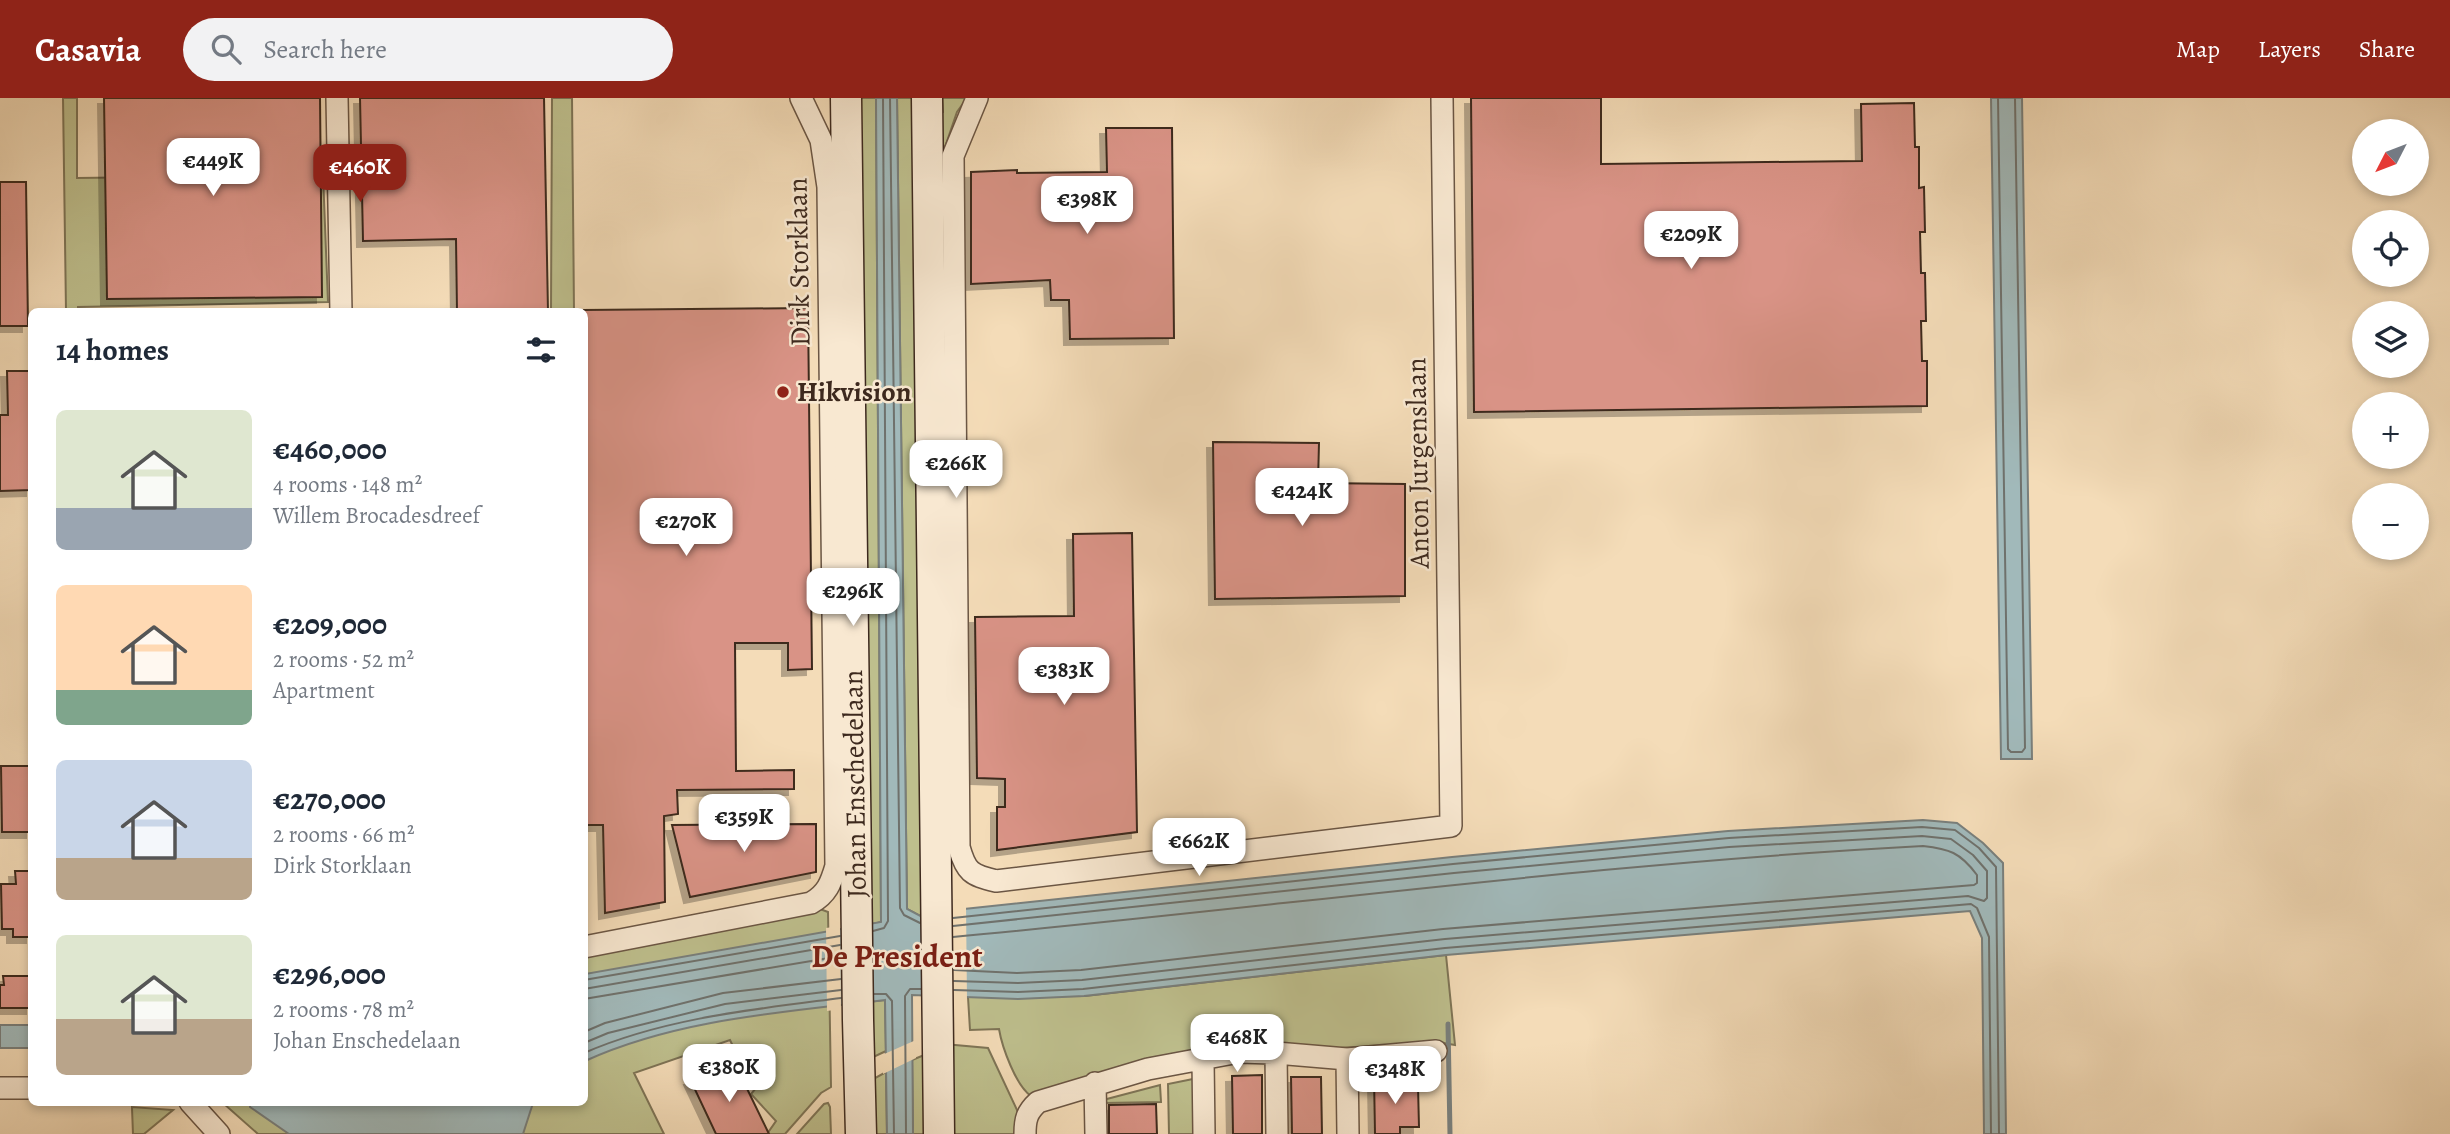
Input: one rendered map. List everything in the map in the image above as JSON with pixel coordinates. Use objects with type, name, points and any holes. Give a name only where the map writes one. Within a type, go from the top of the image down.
[{"type":"street","points":[[337,98],[341,308]]},
{"type":"street","name":"Dirk Storklaan","points":[[588,946],[811,903],[825,893],[832,882],[836,866],[828,187],[821,140],[801,98]]},
{"type":"street","name":"Johan Enschedelaan","points":[[846,98],[861,1134]]},
{"type":"street","points":[[927,98],[939,1134]]},
{"type":"street","name":"Anton Jurgenslaan","points":[[977,98],[953,156],[959,847],[964,866],[978,877],[996,881],[1451,827],[1442,98]]},
{"type":"street","points":[[1025,1134],[1025,1120],[1029,1110],[1038,1102],[1094,1083],[1148,1069],[1239,1052],[1347,1059],[1436,1051]]},
{"type":"street","points":[[1276,1053],[1277,1134]]},
{"type":"street","points":[[1347,1059],[1348,1134]]},
{"type":"street","points":[[1203,1060],[1204,1134]]},
{"type":"street","points":[[1094,1083],[1096,1134]]},
{"type":"street","points":[[0,1088],[28,1088]]},
{"type":"street","points":[[194,1106],[219,1134]]},
{"type":"green space","points":[[63,98],[77,98],[77,178],[323,175],[328,302],[66,308]]},
{"type":"green space","points":[[552,98],[572,98],[574,308],[551,308]]},
{"type":"green space","points":[[853,98],[876,98],[881,922],[865,926]]},
{"type":"green space","points":[[897,98],[921,98],[924,918],[907,909]]},
{"type":"green space","points":[[942,98],[967,98],[957,112],[945,147],[933,143],[939,113],[943,112]]},
{"type":"green space","points":[[820,909],[828,912],[831,1087],[821,1093],[785,1134],[767,1134],[776,1121],[751,1094],[756,1088],[750,1082],[730,1040],[634,1073],[664,1134],[258,1134],[226,1106],[588,1106],[588,953]]},
{"type":"green space","points":[[1446,955],[1455,1045],[1438,1042],[1339,1048],[1265,1044],[1031,1096],[1015,1075],[999,1029],[970,1030],[968,997],[1085,996]]},
{"type":"green space","points":[[885,1000],[886,1051],[865,1061],[867,1002]]},
{"type":"green space","points":[[944,1044],[988,1048],[1018,1112],[1019,1134],[945,1134]]},
{"type":"green space","points":[[934,1051],[935,1134],[913,1134],[912,1060]]},
{"type":"green space","points":[[886,1072],[887,1134],[866,1134],[866,1083]]},
{"type":"green space","points":[[1193,1079],[1198,1134],[1169,1134],[1168,1084]]},
{"type":"green space","points":[[1160,1085],[1161,1102],[1104,1103],[1103,1100]]},
{"type":"green space","points":[[828,1103],[831,1134],[797,1134],[824,1104]]},
{"type":"green space","points":[[132,1107],[173,1110],[144,1134],[133,1134]]},
{"type":"water","points":[[876,98],[897,98],[907,909],[924,918],[945,911],[1452,857],[1728,831],[1923,820],[1957,823],[2003,863],[2006,1134],[1984,1134],[1982,938],[1970,911],[1446,955],[1084,996],[1018,999],[912,995],[913,1134],[887,1134],[885,1000],[694,1026],[657,1035],[588,1060],[588,973],[881,922]]},
{"type":"water","points":[[1991,98],[2022,98],[2032,759],[2001,759]]},
{"type":"water","points":[[0,1025],[28,1025],[28,1048],[0,1048]]},
{"type":"water","points":[[532,1106],[523,1134],[289,1134],[250,1107]]},
{"type":"pier","points":[[966,906],[967,1001],[953,1000],[952,907]]},
{"type":"pier","points":[[840,926],[841,1009],[827,1011],[826,928]]},
{"type":"pier","points":[[916,1040],[916,1058],[883,1074],[882,1055]]},
{"type":"building","points":[[104,98],[320,98],[322,297],[107,299]]},
{"type":"building","points":[[360,98],[544,98],[548,308],[457,308],[456,239],[363,241]]},
{"type":"building","points":[[1471,98],[1601,98],[1601,164],[1862,161],[1861,104],[1914,103],[1915,147],[1919,147],[1919,188],[1924,187],[1925,232],[1920,232],[1921,273],[1925,273],[1926,321],[1921,321],[1922,361],[1927,361],[1927,406],[1474,412]]},
{"type":"building","points":[[1106,128],[1172,128],[1174,338],[1070,339],[1069,300],[1051,300],[1050,280],[971,284],[971,172],[1107,172]]},
{"type":"building","points":[[0,182],[26,182],[28,326],[0,326]]},
{"type":"building","points":[[808,308],[812,669],[788,670],[788,643],[735,643],[736,771],[794,770],[794,789],[677,790],[678,814],[664,816],[665,902],[605,913],[603,825],[588,825],[588,310]]},
{"type":"building","points":[[7,371],[28,371],[28,490],[0,491],[0,415],[8,415]]},
{"type":"building","points":[[1213,442],[1319,443],[1318,483],[1405,484],[1405,596],[1215,599]]},
{"type":"building","points":[[1132,533],[1137,832],[997,850],[997,807],[1005,807],[1005,779],[977,778],[975,617],[1074,616],[1073,534]]},
{"type":"building","points":[[1,766],[28,766],[28,832],[2,832]]},
{"type":"building","points":[[816,824],[816,872],[690,897],[672,825]]},
{"type":"building","points":[[15,871],[28,871],[28,937],[13,937],[13,929],[2,929],[1,884],[16,884]]},
{"type":"building","points":[[3,976],[28,976],[28,1008],[0,1008],[0,985],[4,985]]},
{"type":"building","points":[[737,1068],[769,1134],[716,1134],[690,1079]]},
{"type":"building","points":[[1262,1075],[1262,1134],[1233,1134],[1232,1076]]},
{"type":"building","points":[[1291,1077],[1321,1077],[1322,1134],[1292,1134]]},
{"type":"building","points":[[1374,1078],[1399,1078],[1399,1086],[1418,1086],[1419,1127],[1400,1127],[1400,1134],[1375,1134]]},
{"type":"building","points":[[1156,1104],[1157,1134],[1109,1134],[1109,1105]]},
{"type":"waterway","points":[[1448,1024],[1450,1134]]},
{"type":"place","name":"Hikvision","points":[[783,392]]},
{"type":"district","name":"De President","points":[[897,956]]}]
